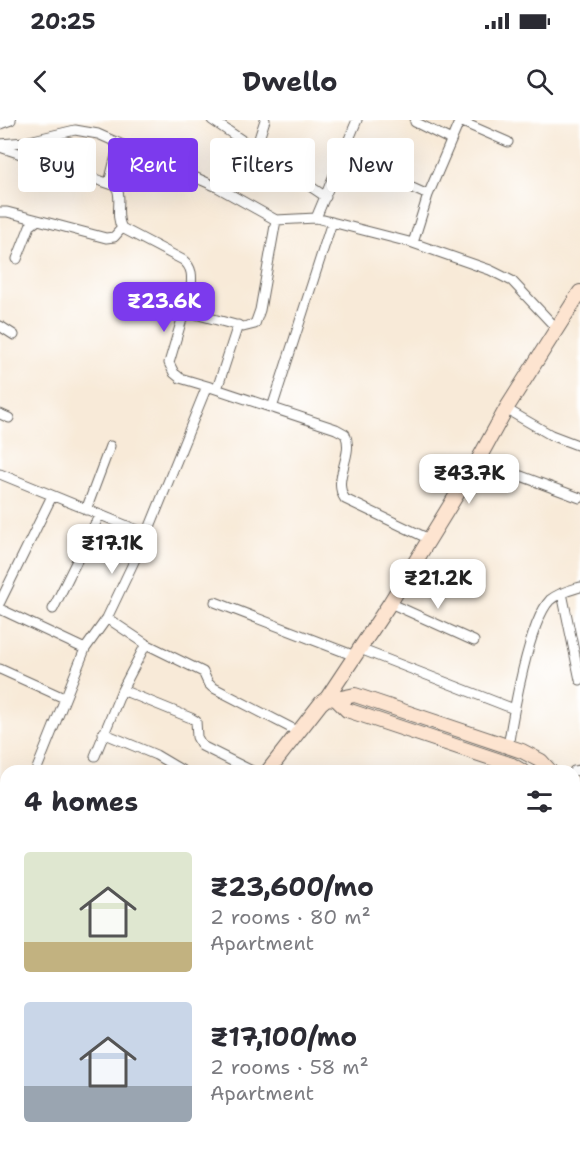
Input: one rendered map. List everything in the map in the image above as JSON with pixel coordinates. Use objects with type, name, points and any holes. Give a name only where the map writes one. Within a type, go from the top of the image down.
[{"type":"street","points":[[0,123],[10,120]]},
{"type":"street","points":[[213,120],[241,138]]},
{"type":"street","points":[[259,138],[265,120]]},
{"type":"street","points":[[316,218],[357,120]]},
{"type":"street","points":[[413,243],[428,195],[460,120],[508,142]]},
{"type":"street","points":[[415,122],[451,140]]},
{"type":"street","points":[[0,145],[25,142],[75,130],[108,138]]},
{"type":"street","points":[[0,145],[108,183]]},
{"type":"street","points":[[198,178],[276,220],[316,218],[413,243],[490,270],[512,281],[558,330]]},
{"type":"street","points":[[315,189],[326,197]]},
{"type":"street","points":[[414,189],[428,195]]},
{"type":"street","points":[[118,192],[118,220],[122,228],[183,261],[189,267],[192,280],[169,363],[171,369],[180,378],[345,434],[348,445],[339,486],[345,499],[429,539]]},
{"type":"street","points":[[0,212],[106,238],[114,237],[122,228]]},
{"type":"street","points":[[17,259],[30,226],[38,220]]},
{"type":"street","points":[[184,311],[237,325],[255,324],[276,220]]},
{"type":"street","points":[[272,408],[332,222]]},
{"type":"street","points":[[273,765],[300,732],[332,699],[358,652],[478,460],[506,409],[580,292]]},
{"type":"street","points":[[38,765],[85,650],[107,618],[147,534],[237,325]]},
{"type":"street","points":[[0,326],[14,335]]},
{"type":"street","points":[[506,409],[551,435],[580,446]]},
{"type":"street","points":[[86,510],[110,446]]},
{"type":"street","points":[[478,460],[580,498]]},
{"type":"street","points":[[1,476],[147,534]]},
{"type":"street","points":[[0,602],[52,496]]},
{"type":"street","points":[[52,609],[99,516]]},
{"type":"street","points":[[508,747],[514,709],[537,620],[553,597],[580,587]]},
{"type":"street","points":[[562,593],[580,680]]},
{"type":"street","points":[[215,602],[514,709]]},
{"type":"street","points":[[390,603],[474,641]]},
{"type":"street","points":[[0,609],[85,650]]},
{"type":"street","points":[[107,618],[146,644],[203,672],[212,687],[300,732]]},
{"type":"street","points":[[95,756],[122,690],[146,644]]},
{"type":"street","points":[[0,669],[64,698]]},
{"type":"street","points":[[122,690],[196,721],[197,737],[202,746],[240,765]]},
{"type":"street","points":[[332,699],[355,695],[533,756],[545,765]]},
{"type":"street","points":[[332,699],[347,710],[512,765]]},
{"type":"street","points":[[103,733],[156,755],[173,765]]}]
